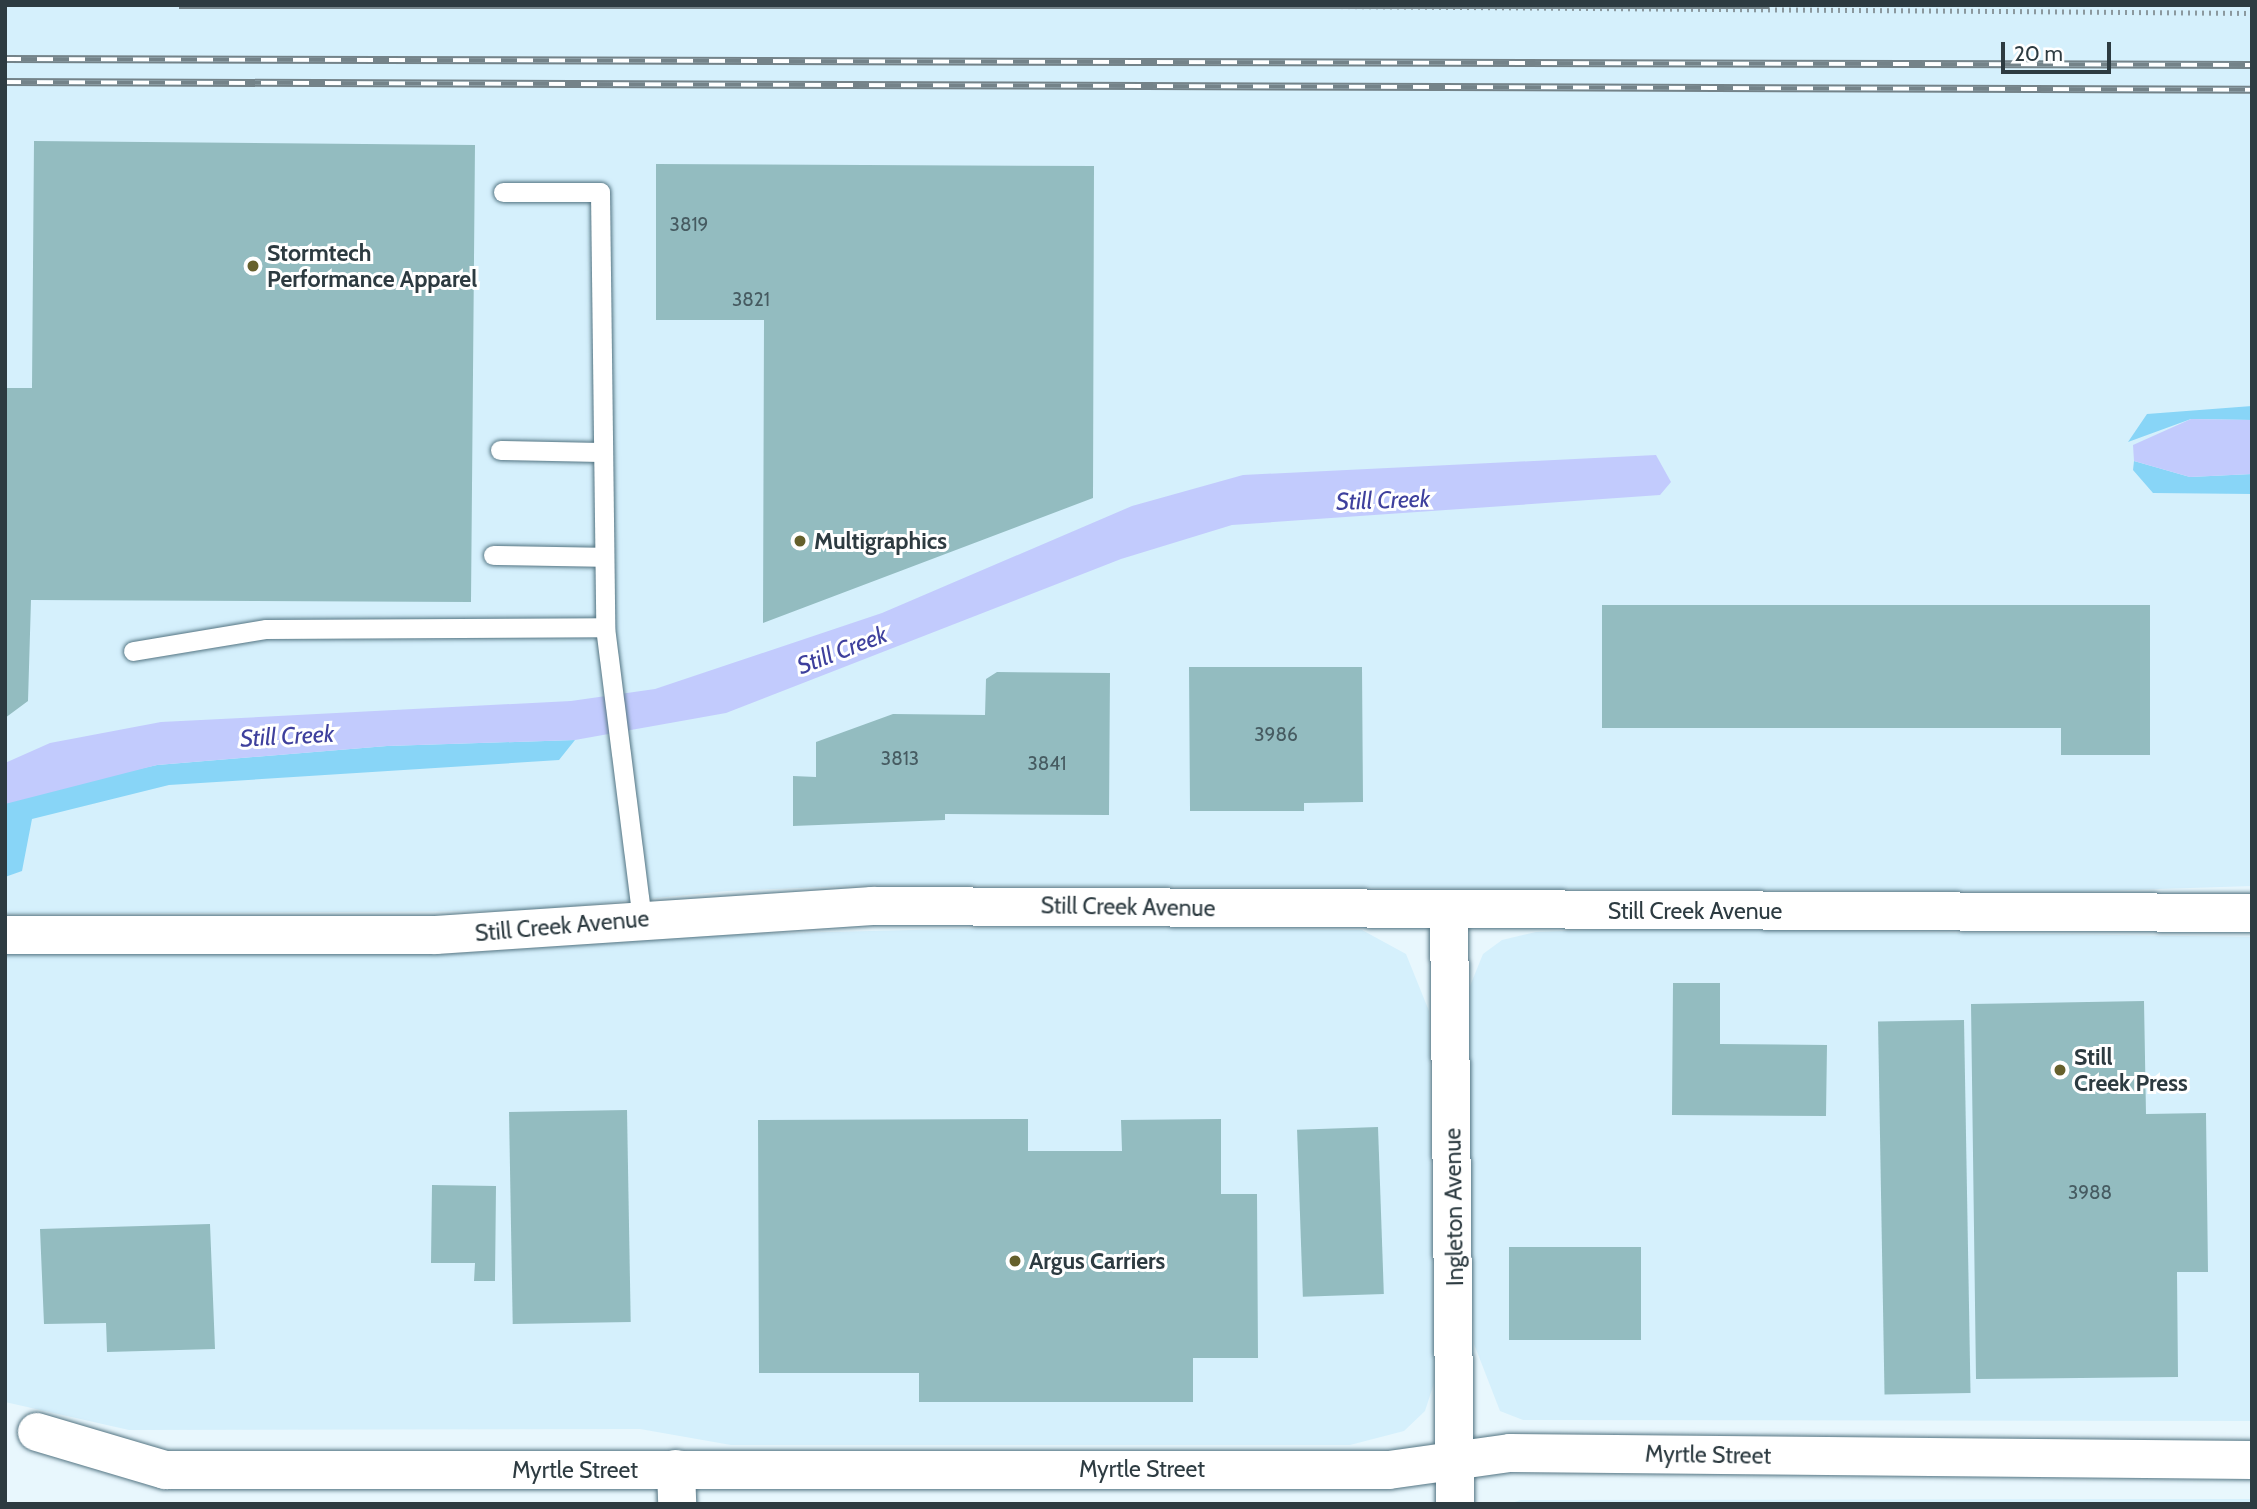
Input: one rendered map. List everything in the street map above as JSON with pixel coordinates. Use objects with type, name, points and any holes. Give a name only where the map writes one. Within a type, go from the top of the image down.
[{"type":"street","name":"Still Creek Avenue","points":[[5,935],[436,936],[642,920],[886,906],[2252,913]]},
{"type":"street","name":"Ingleton Avenue","points":[[1449,910],[1458,1461],[1455,1504]]},
{"type":"street","name":"Myrtle Street","points":[[37,1432],[165,1470],[676,1487],[1389,1470],[1510,1453],[2252,1460]]},
{"type":"lane","points":[[503,192],[600,192],[605,627],[622,738],[642,920]]},
{"type":"lane","points":[[500,450],[603,453]]},
{"type":"lane","points":[[493,555],[604,557]]},
{"type":"lane","points":[[133,651],[266,629],[605,627]]},
{"type":"path","points":[[1187,5],[2252,13]]},
{"type":"shaded area","points":[[5,5],[2252,5],[2252,886],[2067,892],[877,885],[727,891],[525,911],[5,914]]},
{"type":"shaded area","points":[[2252,406],[2252,420],[2191,419],[2128,442],[2147,414]]},
{"type":"shaded area","points":[[2134,461],[2190,477],[2252,474],[2252,494],[2153,493],[2133,470]]},
{"type":"shaded area","points":[[575,740],[559,760],[169,785],[32,819],[22,871],[5,877],[5,804],[34,792],[157,765],[387,746]]},
{"type":"shaded area","points":[[1065,926],[1362,930],[1406,954],[1429,1011],[1434,1383],[1425,1411],[1404,1431],[1350,1445],[731,1445],[640,1429],[129,1430],[5,1402],[5,951],[447,954],[712,935]]},
{"type":"shaded area","points":[[1651,928],[2252,937],[2252,1421],[1523,1420],[1500,1411],[1474,1344],[1465,1012],[1470,986],[1483,954],[1502,940],[1536,932]]},
{"type":"shaded area","points":[[2252,1499],[2252,1504],[1508,1504],[1521,1500]]},
{"type":"water","points":[[2191,419],[2252,420],[2252,474],[2190,477],[2134,461],[2133,445]]},
{"type":"water","name":"Still Creek","points":[[1656,455],[1671,482],[1660,495],[1232,525],[1121,559],[726,713],[575,740],[387,746],[157,765],[5,804],[5,763],[50,743],[161,722],[571,701],[655,689],[882,613],[1132,506],[1243,475]]},
{"type":"building","name":"Stormtech Performance Apparel","points":[[34,141],[475,145],[471,602],[31,600],[28,701],[5,718],[5,388],[32,388]]},
{"type":"building","points":[[656,164],[1094,166],[1093,498],[763,623],[764,320],[656,320]]},
{"type":"building","points":[[1602,605],[2150,605],[2150,755],[2061,755],[2061,728],[1602,728]]},
{"type":"building","points":[[1189,667],[1362,667],[1363,802],[1304,803],[1304,811],[1190,811]]},
{"type":"building","points":[[997,672],[1110,673],[1109,815],[945,814],[945,820],[793,826],[793,776],[816,777],[816,742],[893,714],[985,715],[986,679]]},
{"type":"building","points":[[1673,983],[1720,983],[1720,1044],[1827,1045],[1826,1116],[1672,1115]]},
{"type":"building","points":[[2144,1001],[2146,1114],[2206,1113],[2208,1272],[2177,1272],[2178,1377],[1976,1379],[1971,1004]]},
{"type":"building","points":[[1964,1020],[1971,1393],[1885,1394],[1878,1022]]},
{"type":"building","points":[[627,1110],[631,1322],[513,1324],[509,1112]]},
{"type":"building","points":[[1028,1119],[1028,1151],[1122,1151],[1121,1120],[1221,1119],[1221,1194],[1257,1194],[1258,1358],[1193,1358],[1193,1402],[919,1402],[919,1373],[759,1373],[758,1120]]},
{"type":"building","points":[[1378,1127],[1384,1294],[1303,1297],[1297,1130]]},
{"type":"building","points":[[432,1185],[496,1186],[495,1281],[474,1281],[475,1263],[431,1263]]},
{"type":"building","points":[[210,1224],[215,1349],[107,1352],[106,1323],[44,1324],[40,1229]]},
{"type":"building","points":[[1509,1247],[1641,1247],[1641,1340],[1509,1340]]},
{"type":"railway","points":[[179,5],[1769,5]]},
{"type":"railway","points":[[5,59],[2252,65]]},
{"type":"railway","points":[[5,82],[2252,90]]},
{"type":"place","name":"Stormtech Performance Apparel","points":[[253,266]]},
{"type":"place","name":"Multigraphics","points":[[800,541]]},
{"type":"place","name":"Still Creek Press","points":[[2060,1070]]},
{"type":"place","name":"Argus Carriers","points":[[1015,1261]]}]
